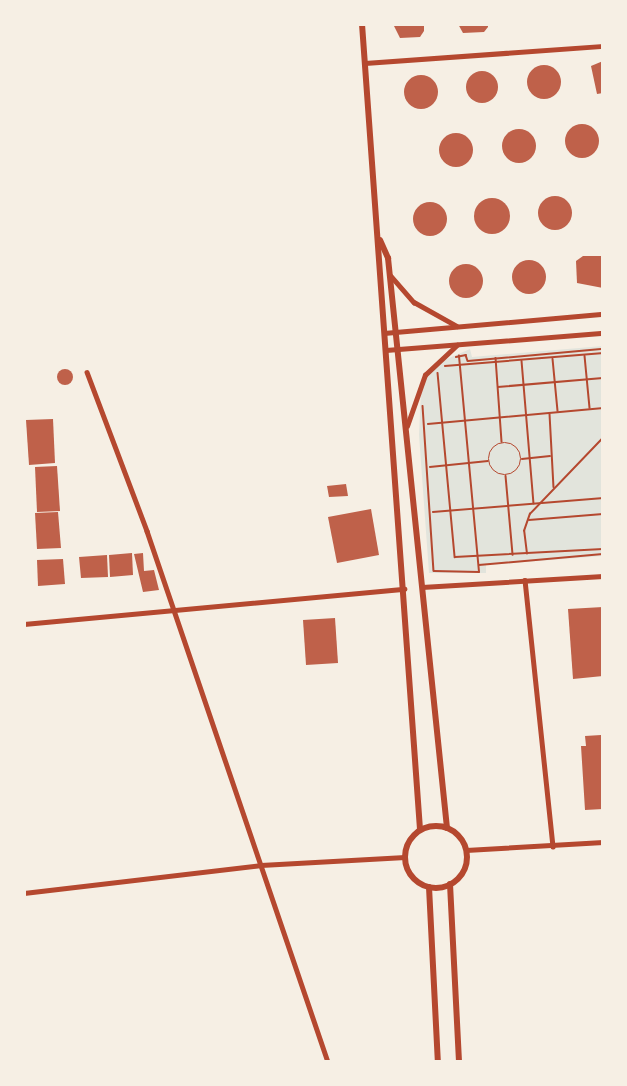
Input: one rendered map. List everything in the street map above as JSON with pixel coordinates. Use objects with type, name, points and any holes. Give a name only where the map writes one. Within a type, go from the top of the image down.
[{"type":"main road","points":[[362,24],[380,239],[384,333],[420,829],[405,857],[410,875],[429,887],[450,884],[462,874],[466,850],[447,828],[390,274],[380,239]]},
{"type":"main road","points":[[420,829],[447,828]]},
{"type":"main road","points":[[450,884],[459,1062]]},
{"type":"main road","points":[[429,887],[438,1062]]},
{"type":"street","points":[[365,63],[603,46]]},
{"type":"street","points":[[390,274],[414,302],[460,327]]},
{"type":"street","points":[[384,333],[603,314]]},
{"type":"street","points":[[386,350],[603,333]]},
{"type":"street","points":[[407,426],[425,375],[458,344]]},
{"type":"street","points":[[87,372],[174,610],[328,1062]]},
{"type":"street","points":[[422,587],[603,576]]},
{"type":"street","points":[[525,580],[553,847]]},
{"type":"street","points":[[24,624],[404,589]]},
{"type":"street","points":[[466,850],[553,847],[603,842]]},
{"type":"street","points":[[24,893],[261,865],[405,857]]},
{"type":"lane","points":[[24,556],[24,581]]},
{"type":"path","points":[[431,375],[448,358],[459,356],[496,358],[603,349]]},
{"type":"path","points":[[603,354],[460,365],[439,370],[440,422],[451,552],[461,560],[603,549]]},
{"type":"path","points":[[585,355],[590,409]]},
{"type":"path","points":[[423,400],[434,571],[479,572],[459,356]]},
{"type":"path","points":[[553,357],[558,412]]},
{"type":"path","points":[[496,358],[502,443]]},
{"type":"path","points":[[522,360],[534,503]]},
{"type":"path","points":[[498,387],[603,378]]},
{"type":"path","points":[[426,424],[603,408]]},
{"type":"path","points":[[550,412],[554,488]]},
{"type":"path","points":[[528,555],[528,520],[540,503],[603,438]]},
{"type":"path","points":[[502,443],[514,446],[521,459],[518,469],[506,475],[494,471],[489,461],[491,450],[502,443]]},
{"type":"path","points":[[521,459],[552,456]]},
{"type":"path","points":[[429,467],[489,461]]},
{"type":"path","points":[[506,475],[513,556]]},
{"type":"path","points":[[432,512],[603,498]]},
{"type":"path","points":[[528,520],[603,514]]},
{"type":"path","points":[[479,565],[603,554]]},
{"type":"shaded area","points":[[603,346],[603,556],[486,565],[486,573],[429,573],[419,435],[421,390],[433,365],[470,349],[472,357]]},
{"type":"building","points":[[393,24],[424,24],[424,31],[420,37],[400,38]]},
{"type":"building","points":[[458,24],[488,24],[488,27],[484,32],[463,33]]},
{"type":"building","points":[[603,61],[603,93],[597,94],[591,66]]},
{"type":"building","points":[[544,65],[556,70],[561,82],[556,94],[544,99],[532,94],[527,82],[532,70]]},
{"type":"building","points":[[482,71],[494,75],[498,87],[494,99],[482,103],[470,99],[466,87],[470,75]]},
{"type":"building","points":[[421,75],[433,80],[438,92],[433,104],[421,109],[409,104],[404,92],[409,80]]},
{"type":"building","points":[[582,124],[594,129],[599,141],[594,153],[582,158],[570,153],[565,141],[570,129]]},
{"type":"building","points":[[519,129],[531,134],[536,146],[531,158],[519,163],[507,158],[502,146],[507,134]]},
{"type":"building","points":[[456,133],[468,138],[473,150],[468,162],[456,167],[444,162],[439,150],[444,138]]},
{"type":"building","points":[[555,196],[567,201],[572,213],[567,225],[555,230],[543,225],[538,213],[543,201]]},
{"type":"building","points":[[492,198],[505,203],[510,216],[505,229],[492,234],[479,229],[474,216],[479,203]]},
{"type":"building","points":[[430,202],[442,207],[447,219],[442,231],[430,236],[418,231],[413,219],[418,207]]},
{"type":"building","points":[[583,256],[603,256],[603,288],[577,283],[576,261]]},
{"type":"building","points":[[529,260],[541,265],[546,277],[541,289],[529,294],[517,289],[512,277],[517,265]]},
{"type":"building","points":[[466,264],[478,269],[483,281],[478,293],[466,298],[454,293],[449,281],[454,269]]},
{"type":"building","points":[[65,369],[71,371],[73,377],[71,383],[65,385],[59,383],[57,377],[59,371]]},
{"type":"building","points":[[53,419],[55,463],[29,465],[26,420]]},
{"type":"building","points":[[57,466],[60,511],[37,512],[35,467]]},
{"type":"building","points":[[346,484],[348,496],[329,497],[327,486]]},
{"type":"building","points":[[371,509],[379,555],[337,563],[328,517]]},
{"type":"building","points":[[58,512],[61,548],[37,549],[35,513]]},
{"type":"building","points":[[132,553],[133,575],[110,577],[109,555]]},
{"type":"building","points":[[143,553],[144,571],[154,570],[159,590],[143,592],[134,554]]},
{"type":"building","points":[[107,555],[108,577],[81,578],[79,557]]},
{"type":"building","points":[[63,559],[65,584],[38,586],[37,560]]},
{"type":"building","points":[[603,607],[603,676],[573,679],[568,609]]},
{"type":"building","points":[[335,618],[338,663],[306,665],[303,620]]},
{"type":"building","points":[[601,735],[603,809],[585,810],[581,746],[586,746],[585,736]]}]
